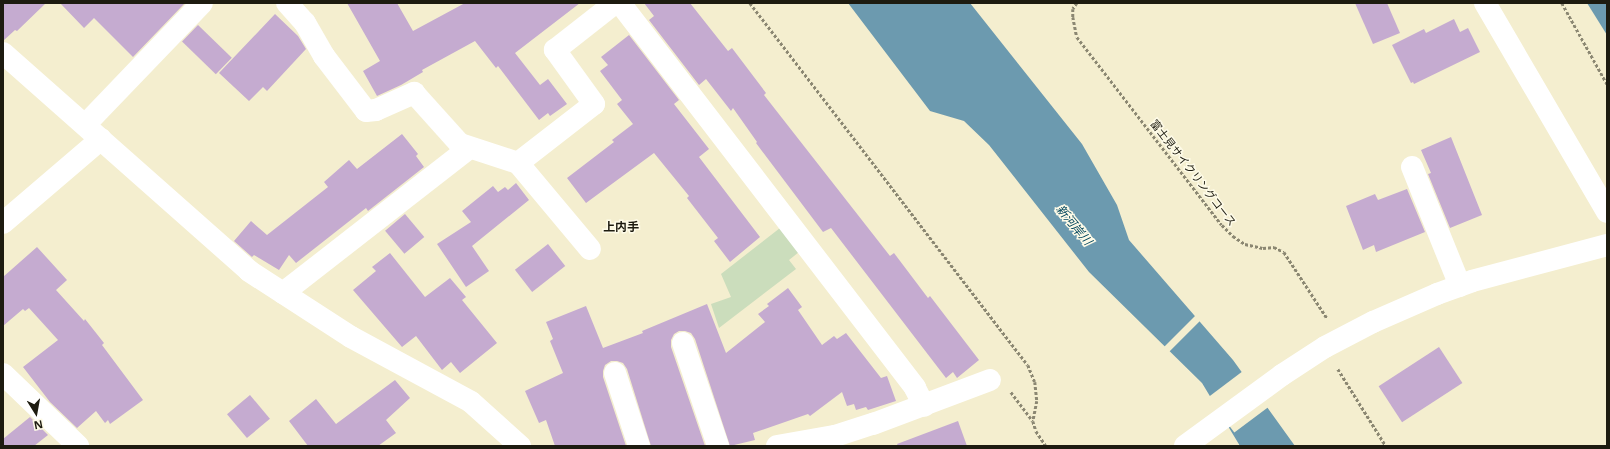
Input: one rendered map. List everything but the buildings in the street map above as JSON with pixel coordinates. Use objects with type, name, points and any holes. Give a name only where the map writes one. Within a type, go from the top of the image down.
[{"type":"street","points":[[85,125],[202,3]]},
{"type":"street","points":[[287,3],[305,23],[324,56],[366,110],[376,110],[414,94],[460,144],[518,164],[590,249]]},
{"type":"street","points":[[518,164],[594,104],[555,50],[615,3]]},
{"type":"street","points":[[620,3],[915,388],[924,406]]},
{"type":"street","points":[[1485,3],[1607,212]]},
{"type":"street","points":[[3,53],[249,271],[351,337],[471,402],[520,446]]},
{"type":"street","points":[[3,223],[101,139]]},
{"type":"street","points":[[283,293],[469,148]]},
{"type":"street","points":[[1412,167],[1460,286]]},
{"type":"street","points":[[1185,446],[1282,375],[1314,354],[1373,322],[1460,286],[1512,270],[1607,245]]},
{"type":"street","points":[[683,343],[718,446]]},
{"type":"street","points":[[616,373],[639,446]]},
{"type":"street","points":[[3,374],[78,446]]},
{"type":"street","points":[[777,446],[835,436],[924,406],[990,380]]},
{"type":"path","points":[[750,3],[1028,365],[1035,382],[1036,401],[1033,421]]},
{"type":"path","name":"富士見サイクリングコース","points":[[1077,3],[1073,9],[1077,37],[1222,225],[1245,244],[1263,248],[1274,248],[1284,252],[1330,324]]},
{"type":"path","points":[[1562,3],[1607,84]]},
{"type":"path","points":[[1335,364],[1386,446]]},
{"type":"path","points":[[990,380],[1004,386],[1012,393],[1033,421],[1036,431],[1046,446]]},
{"type":"green space","points":[[780,228],[799,252],[789,260],[796,269],[719,328],[711,304],[731,297],[721,274]]},
{"type":"water","name":"新河岸川","points":[[848,3],[970,3],[1082,144],[1117,205],[1129,240],[1233,360],[1295,446],[1240,446],[1202,383],[1089,272],[989,145],[964,121],[930,111]]},
{"type":"water","points":[[1587,3],[1607,3],[1607,35]]},
{"type":"pier","points":[[1196,315],[1201,320],[1168,353],[1163,348]]},
{"type":"pier","points":[[1243,371],[1269,406],[1234,433],[1208,397]]},
{"type":"district","name":"上内手","points":[[621,227]]}]
